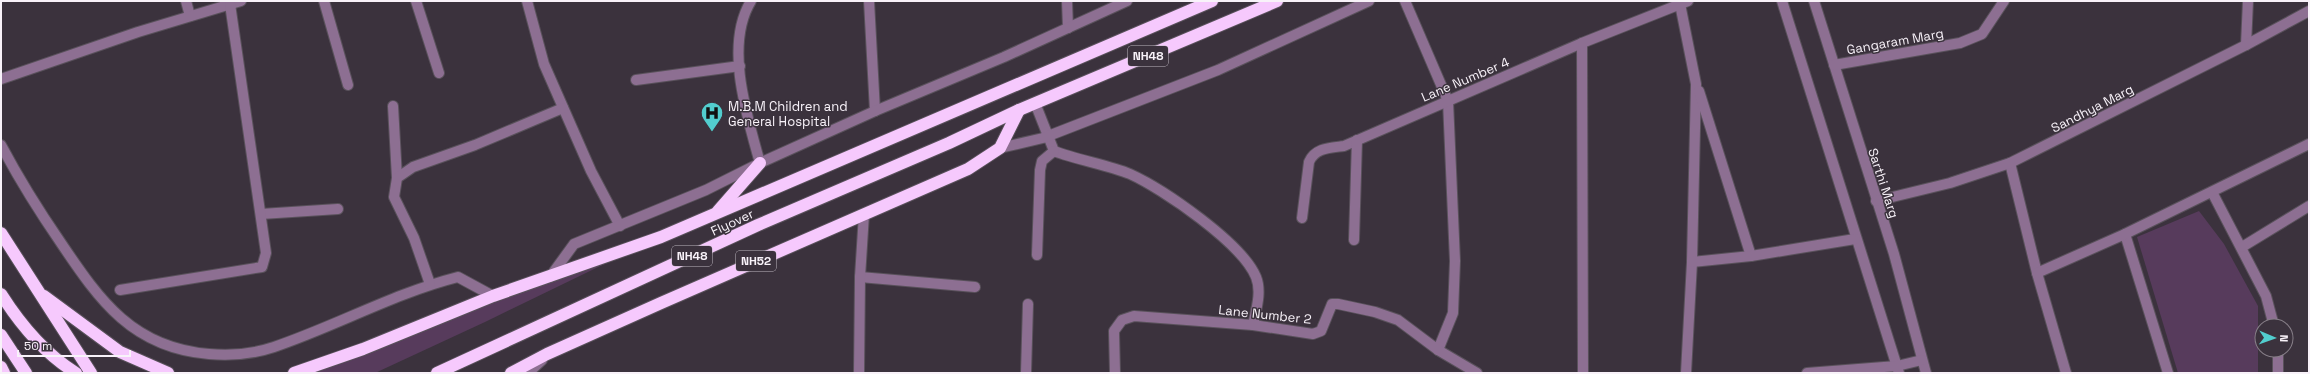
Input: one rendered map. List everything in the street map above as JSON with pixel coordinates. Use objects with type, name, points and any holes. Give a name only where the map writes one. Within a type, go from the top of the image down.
[{"type":"highway","name":"NH48","points":[[294,373],[363,349],[493,296],[661,237],[1212,1]]},
{"type":"highway","name":"NH48","points":[[1018,110],[1277,1]]},
{"type":"highway","points":[[1000,148],[1018,110]]},
{"type":"highway","name":"Flyover","points":[[437,373],[758,225],[949,143],[1018,110]]},
{"type":"highway","name":"NH52","points":[[511,373],[547,354],[864,214],[968,170],[1000,148]]},
{"type":"highway","points":[[716,214],[760,163]]},
{"type":"highway","points":[[1,234],[90,373]]},
{"type":"highway","points":[[36,290],[120,352],[168,373]]},
{"type":"highway","points":[[1,294],[13,312],[40,344],[65,366],[76,373]]},
{"type":"highway","points":[[1,334],[26,373]]},
{"type":"highway","points":[[1,367],[4,373]]},
{"type":"street","points":[[186,1],[190,16]]},
{"type":"street","points":[[1,79],[138,32],[241,1]]},
{"type":"street","points":[[324,1],[348,85]]},
{"type":"street","points":[[416,1],[439,73]]},
{"type":"street","points":[[526,1],[544,64],[591,171],[620,226]]},
{"type":"street","points":[[751,1],[743,14],[738,38],[740,66],[749,120],[760,163]]},
{"type":"street","points":[[869,1],[875,111]]},
{"type":"street","points":[[1067,1],[1068,28]]},
{"type":"street","points":[[550,277],[574,244],[706,190],[760,163],[875,111],[1004,57],[1127,1]]},
{"type":"street","points":[[1000,148],[1049,136],[1218,70],[1369,1]]},
{"type":"street","points":[[1405,1],[1448,101],[1455,260],[1453,313],[1438,350]]},
{"type":"street","points":[[1782,1],[1855,239],[1898,370]]},
{"type":"street","name":"Sarthi Marg","points":[[1814,1],[1894,254],[1926,373]]},
{"type":"street","name":"Gangaram Marg","points":[[1834,65],[1960,43],[1982,34],[2004,1]]},
{"type":"street","points":[[2246,46],[2248,1]]},
{"type":"street","points":[[1684,2],[1696,84],[1751,256]]},
{"type":"street","name":"Lane Number 4","points":[[1302,218],[1309,162],[1313,154],[1357,140],[1582,43],[1684,2]]},
{"type":"street","points":[[120,290],[262,267],[266,253],[230,4]]},
{"type":"street","name":"Sandhya Marg","points":[[1876,201],[1950,183],[2010,164],[2246,46],[2309,10]]},
{"type":"street","points":[[1582,43],[1583,373]]},
{"type":"street","points":[[636,80],[740,66]]},
{"type":"street","points":[[1686,373],[1692,262],[1696,84]]},
{"type":"street","points":[[1035,103],[1054,152]]},
{"type":"street","points":[[393,106],[397,178],[394,197],[414,238],[430,284]]},
{"type":"street","points":[[397,178],[413,167],[475,145],[563,108]]},
{"type":"street","points":[[1354,240],[1357,140]]},
{"type":"street","points":[[2037,273],[2125,234],[2309,144]]},
{"type":"street","points":[[1,145],[24,189],[93,290],[119,317],[158,343],[196,353],[233,356],[273,348],[430,284],[458,277],[493,296]]},
{"type":"street","points":[[1037,255],[1040,170],[1042,161],[1054,152]]},
{"type":"street","points":[[1054,152],[1129,174],[1185,205],[1240,255],[1256,277],[1258,301],[1253,325]]},
{"type":"street","points":[[2010,164],[2037,273],[2066,373]]},
{"type":"street","points":[[2212,192],[2242,247],[2266,296],[2272,318]]},
{"type":"street","points":[[2242,247],[2309,206]]},
{"type":"street","points":[[261,214],[338,209]]},
{"type":"street","points":[[859,373],[860,277],[864,214]]},
{"type":"street","points":[[2125,234],[2168,373]]},
{"type":"street","points":[[1692,262],[1751,256],[1855,239]]},
{"type":"street","points":[[860,277],[975,287]]},
{"type":"street","points":[[1026,373],[1028,304]]},
{"type":"street","name":"Lane Number 2","points":[[1115,373],[1114,331],[1122,320],[1134,316],[1253,325],[1313,334],[1321,331],[1332,304],[1338,304],[1375,312],[1398,320],[1438,350],[1477,373]]},
{"type":"street","points":[[528,373],[547,354]]},
{"type":"street","points":[[2278,358],[2278,373]]},
{"type":"street","points":[[1807,373],[1898,370],[1922,360]]},
{"type":"shaded area","points":[[2199,211],[2224,244],[2258,306],[2258,318],[2254,318],[2254,358],[2258,358],[2258,373],[2178,373],[2137,237]]},
{"type":"shaded area","points":[[656,239],[485,322],[375,373],[310,373]]},
{"type":"place","name":"M.B.M Children and General Hospital","points":[[712,132]]}]
